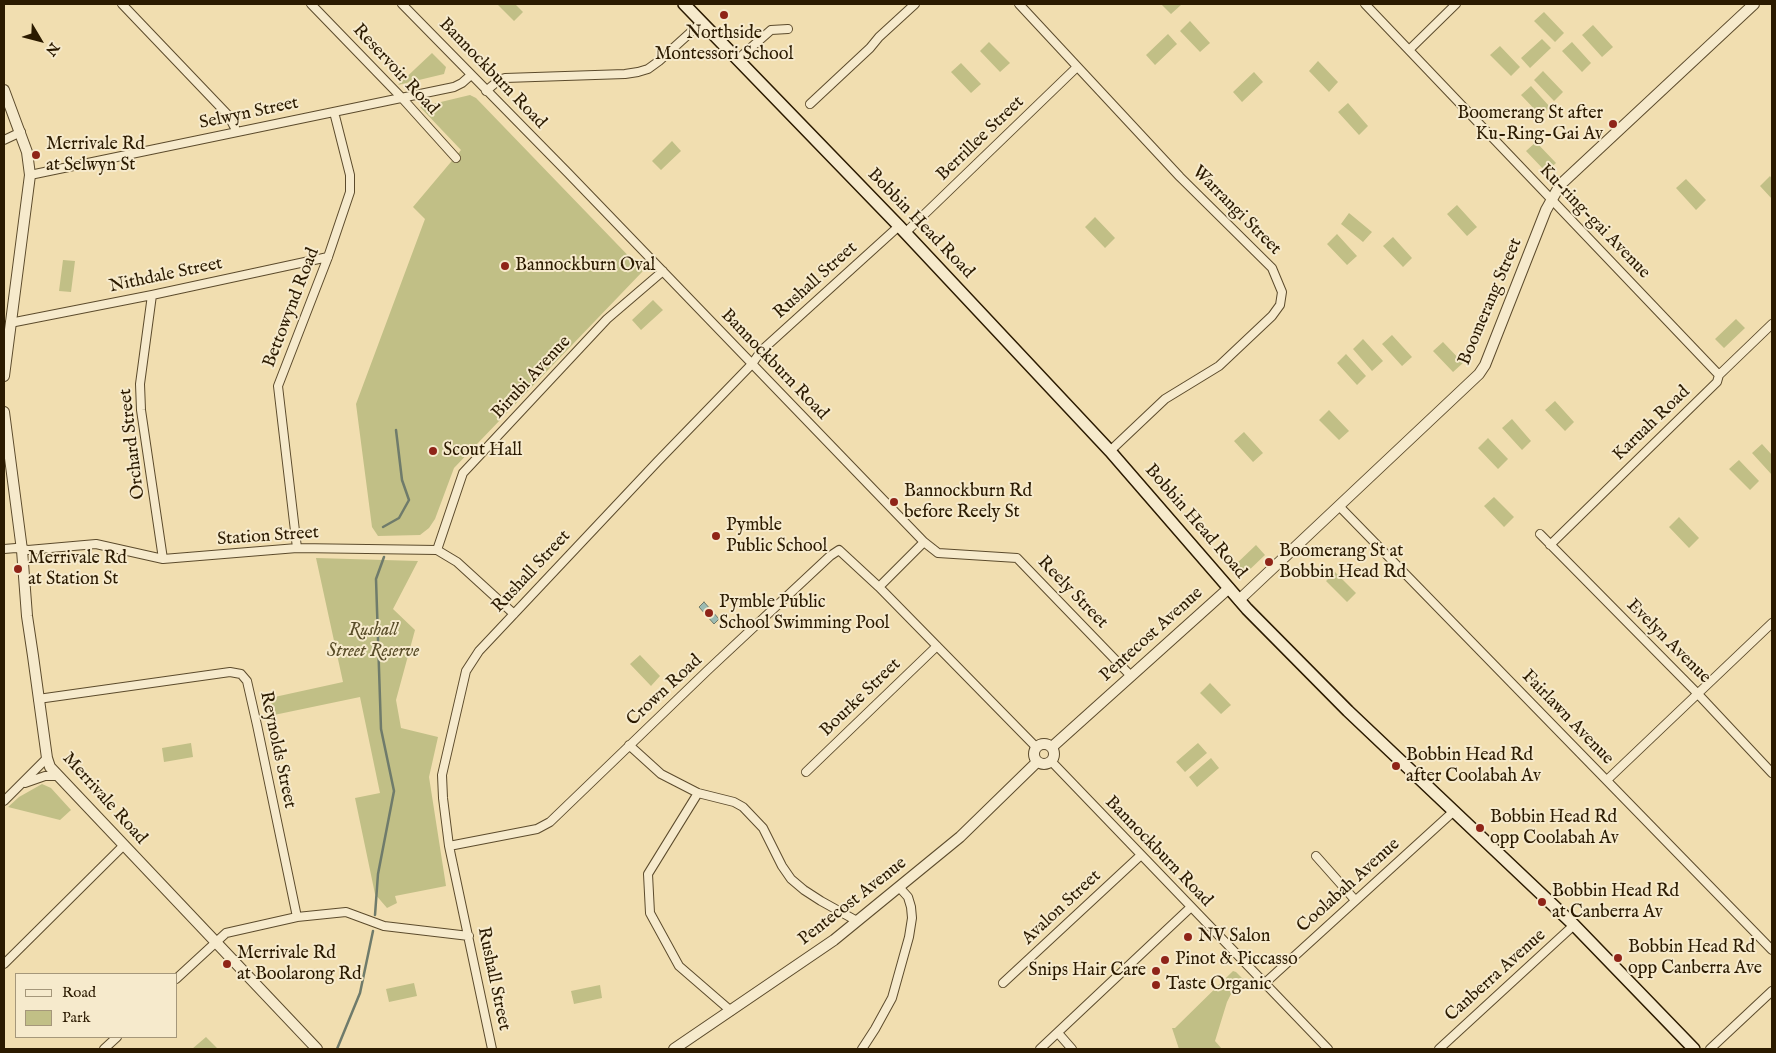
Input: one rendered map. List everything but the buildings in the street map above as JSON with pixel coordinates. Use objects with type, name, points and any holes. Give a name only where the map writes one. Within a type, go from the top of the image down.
[{"type":"main road","name":"Bobbin Head Road","points":[[684,4],[902,230],[1110,451],[1239,600],[1348,711],[1574,926],[1694,1049]]},
{"type":"street","points":[[122,4],[228,115],[237,132]]},
{"type":"street","name":"Reservoir Road","points":[[311,4],[402,98],[456,158]]},
{"type":"street","name":"Bannockburn Road","points":[[402,4],[924,542]]},
{"type":"street","points":[[810,104],[915,4]]},
{"type":"street","name":"Warrangi Street","points":[[1020,4],[1180,177],[1272,268],[1282,292],[1280,305],[1272,316],[1219,366],[1165,399],[1110,451]]},
{"type":"street","name":"Ku-ring-gai Avenue","points":[[1365,4],[1719,374]]},
{"type":"street","points":[[1409,50],[1456,4]]},
{"type":"street","name":"Boomerang Street","points":[[1239,600],[1479,374],[1485,365],[1552,199],[1560,185],[1754,4]]},
{"type":"street","points":[[486,91],[494,83],[505,78],[638,72],[659,61],[702,22]]},
{"type":"street","points":[[738,59],[771,30],[788,29]]},
{"type":"street","name":"Berrillee Street","points":[[902,230],[1078,67]]},
{"type":"street","name":"Selwyn Street","points":[[30,175],[454,87],[471,75]]},
{"type":"street","points":[[4,90],[21,132],[30,163],[4,376]]},
{"type":"street","name":"Bettowynd Road","points":[[297,548],[278,386],[348,200],[351,185],[334,112]]},
{"type":"street","points":[[4,140],[21,132]]},
{"type":"street","name":"Rushall Street","points":[[492,1049],[449,846],[442,775],[466,671],[480,651],[514,614],[752,364],[761,351],[902,230]]},
{"type":"street","name":"Nithdale Street","points":[[10,323],[328,257]]},
{"type":"street","name":"Birubi Avenue","points":[[437,550],[463,473],[607,319],[662,271]]},
{"type":"street","name":"Orchard Street","points":[[152,295],[140,384],[141,410],[163,559]]},
{"type":"street","name":"Karuah Road","points":[[1550,545],[1717,382],[1719,374],[1772,324]]},
{"type":"street","name":"Merrivale Road","points":[[4,412],[22,550],[38,699],[50,767],[317,1049]]},
{"type":"street","name":"Fairlawn Avenue","points":[[1339,506],[1772,950]]},
{"type":"street","name":"Evelyn Avenue","points":[[1540,534],[1698,693],[1772,773]]},
{"type":"street","points":[[924,542],[879,587],[1036,747]]},
{"type":"street","name":"Reely Street","points":[[924,542],[938,552],[1016,558],[1131,676]]},
{"type":"street","name":"Station Street","points":[[4,550],[16,548],[28,550],[96,544],[163,559],[297,548],[437,550]]},
{"type":"street","points":[[437,550],[457,562],[514,614]]},
{"type":"street","name":"Crown Road","points":[[449,846],[537,830],[550,822],[628,746],[830,556],[839,550],[879,587]]},
{"type":"street","name":"Pentecost Avenue","points":[[1052,747],[1229,588]]},
{"type":"street","points":[[1607,780],[1772,623]]},
{"type":"street","name":"Bourke Street","points":[[806,772],[937,646]]},
{"type":"street","name":"Reynolds Street","points":[[38,699],[230,672],[241,674],[247,680],[297,917]]},
{"type":"street","points":[[1043,743],[1052,747],[1054,754],[1051,761],[1044,764],[1037,762],[1034,756],[1036,747],[1043,743]]},
{"type":"street","points":[[628,746],[660,774],[698,793],[734,802],[747,810],[764,828],[782,866],[791,879],[821,901],[857,921]]},
{"type":"street","points":[[4,800],[47,758]]},
{"type":"street","name":"Bannockburn Road","points":[[1051,761],[1328,1049]]},
{"type":"street","name":"Pentecost Avenue","points":[[674,1049],[834,940],[960,837],[1037,762]]},
{"type":"street","points":[[22,784],[45,776],[57,776]]},
{"type":"street","points":[[698,793],[648,874],[650,913],[679,966],[731,1011]]},
{"type":"street","name":"Coolabah Avenue","points":[[1264,982],[1454,811]]},
{"type":"street","points":[[4,964],[124,846]]},
{"type":"street","name":"Avalon Street","points":[[1003,983],[1141,855]]},
{"type":"street","points":[[1316,856],[1355,900]]},
{"type":"street","points":[[862,1049],[892,998],[909,937],[912,918],[911,907],[908,897],[899,887]]},
{"type":"street","points":[[1040,1049],[1191,907]]},
{"type":"street","points":[[178,977],[226,933],[297,917],[346,912],[384,926],[469,936]]},
{"type":"street","name":"Canberra Avenue","points":[[1439,1049],[1574,926]]},
{"type":"street","points":[[1710,1049],[1772,991]]},
{"type":"street","points":[[1058,1033],[1072,1049]]},
{"type":"street","points":[[104,1049],[115,1038]]},
{"type":"green space","points":[[497,4],[515,4],[523,12],[514,21]]},
{"type":"green space","points":[[1161,4],[1180,4],[1181,5],[1171,14]]},
{"type":"green space","points":[[1544,12],[1564,33],[1555,42],[1534,21]]},
{"type":"green space","points":[[1190,21],[1210,43],[1200,52],[1180,31]]},
{"type":"green space","points":[[1593,25],[1613,47],[1602,57],[1582,35]]},
{"type":"green space","points":[[1168,34],[1177,44],[1155,65],[1146,55]]},
{"type":"green space","points":[[1542,39],[1551,48],[1530,68],[1521,58]]},
{"type":"green space","points":[[989,42],[1010,63],[1000,72],[980,51]]},
{"type":"green space","points":[[1572,42],[1591,63],[1582,72],[1562,51]]},
{"type":"green space","points":[[1500,46],[1520,67],[1511,76],[1490,55]]},
{"type":"green space","points":[[432,53],[446,67],[444,74],[398,85]]},
{"type":"green space","points":[[1318,61],[1338,82],[1329,92],[1309,71]]},
{"type":"green space","points":[[961,63],[981,84],[971,93],[951,72]]},
{"type":"green space","points":[[1543,71],[1563,92],[1554,101],[1534,80]]},
{"type":"green space","points":[[1254,72],[1263,82],[1242,102],[1233,92]]},
{"type":"green space","points":[[1531,86],[1550,107],[1541,116],[1521,95]]},
{"type":"green space","name":"Bannockburn Oval","points":[[470,95],[476,98],[643,271],[454,468],[435,519],[429,528],[420,535],[378,536],[372,527],[356,404],[425,219],[413,207],[461,150],[420,107]]},
{"type":"green space","points":[[1348,103],[1368,126],[1359,135],[1338,112]]},
{"type":"green space","points":[[672,141],[681,151],[661,170],[652,161]]},
{"type":"green space","points":[[1536,142],[1556,163],[1546,172],[1526,151]]},
{"type":"green space","points":[[1770,176],[1772,179],[1772,199],[1760,186]]},
{"type":"green space","points":[[1686,179],[1706,200],[1696,210],[1676,188]]},
{"type":"green space","points":[[1457,205],[1477,227],[1467,236],[1447,214]]},
{"type":"green space","points":[[1349,213],[1372,232],[1363,242],[1341,224]]},
{"type":"green space","points":[[1095,217],[1115,238],[1105,248],[1085,227]]},
{"type":"green space","points":[[1337,234],[1357,256],[1347,265],[1327,244]]},
{"type":"green space","points":[[1393,237],[1412,258],[1403,267],[1383,246]]},
{"type":"green space","points":[[63,260],[75,261],[71,292],[59,291]]},
{"type":"green space","points":[[653,300],[663,310],[641,330],[632,320]]},
{"type":"green space","points":[[1736,319],[1745,328],[1724,348],[1715,339]]},
{"type":"green space","points":[[1392,335],[1412,357],[1402,366],[1382,344]]},
{"type":"green space","points":[[1363,339],[1383,361],[1372,371],[1353,349]]},
{"type":"green space","points":[[1443,342],[1463,363],[1453,372],[1433,351]]},
{"type":"green space","points":[[1346,354],[1366,376],[1357,385],[1337,363]]},
{"type":"green space","points":[[1555,401],[1574,422],[1565,431],[1545,410]]},
{"type":"green space","points":[[1329,410],[1349,431],[1339,440],[1319,420]]},
{"type":"green space","points":[[1512,419],[1531,441],[1522,450],[1502,428]]},
{"type":"green space","points":[[1244,432],[1263,453],[1253,462],[1234,441]]},
{"type":"green space","points":[[1488,438],[1508,459],[1498,469],[1478,448]]},
{"type":"green space","points":[[1762,444],[1772,455],[1772,475],[1752,453]]},
{"type":"green space","points":[[1739,460],[1759,481],[1750,490],[1729,469]]},
{"type":"green space","points":[[1494,497],[1514,517],[1504,527],[1484,506]]},
{"type":"green space","points":[[1679,517],[1699,538],[1689,548],[1669,527]]},
{"type":"green space","points":[[1256,545],[1265,555],[1244,575],[1235,565]]},
{"type":"green space","name":"Rushall Street Reserve","points":[[316,558],[418,561],[393,609],[415,630],[396,700],[401,728],[438,737],[429,777],[446,886],[395,896],[397,903],[387,908],[375,894],[355,798],[380,793],[360,697],[274,715],[270,698],[343,682]]},
{"type":"green space","points":[[1335,572],[1356,593],[1347,602],[1326,581]]},
{"type":"green space","points":[[640,655],[660,676],[651,686],[630,664]]},
{"type":"green space","points":[[1210,683],[1231,705],[1221,714],[1200,693]]},
{"type":"green space","points":[[191,743],[193,757],[164,762],[162,748]]},
{"type":"green space","points":[[1198,743],[1207,753],[1185,772],[1176,762]]},
{"type":"green space","points":[[1211,758],[1219,768],[1197,787],[1189,777]]},
{"type":"green space","points":[[42,784],[51,788],[71,810],[60,820],[8,807],[19,797]]},
{"type":"green space","points":[[1233,971],[1244,980],[1234,988],[1227,1002],[1215,1041],[1222,1049],[1179,1049],[1172,1028],[1175,1028]]},
{"type":"green space","points":[[414,983],[417,996],[389,1002],[386,989]]},
{"type":"green space","points":[[600,985],[602,998],[574,1004],[571,991]]},
{"type":"green space","points":[[206,1037],[218,1049],[192,1049]]},
{"type":"water","name":"Pymble Public School Swimming Pool","points":[[704,602],[719,619],[714,624],[699,607]]},
{"type":"waterway","points":[[383,527],[399,518],[409,500],[402,480],[396,430]]},
{"type":"waterway","points":[[375,915],[378,874],[394,791],[381,729],[376,579],[384,557]]},
{"type":"waterway","points":[[337,1049],[360,993],[373,931]]},
{"type":"place","name":"Northside Montessori School","points":[[724,15]]},
{"type":"place","name":"Boomerang St after Ku-Ring-Gai Av","points":[[1613,124]]},
{"type":"place","name":"Merrivale Rd at Selwyn St","points":[[36,155]]},
{"type":"place","name":"Bannockburn Oval","points":[[505,266]]},
{"type":"place","name":"Scout Hall","points":[[433,451]]},
{"type":"place","name":"Bannockburn Rd before Reely St","points":[[894,502]]},
{"type":"place","name":"Pymble Public School","points":[[716,536]]},
{"type":"place","name":"Boomerang St at Bobbin Head Rd","points":[[1269,562]]},
{"type":"place","name":"Merrivale Rd at Station St","points":[[18,569]]},
{"type":"place","name":"Pymble Public School Swimming Pool","points":[[709,613]]},
{"type":"place","name":"Bobbin Head Rd after Coolabah Av","points":[[1396,766]]},
{"type":"place","name":"Bobbin Head Rd opp Coolabah Av","points":[[1480,828]]},
{"type":"place","name":"Bobbin Head Rd at Canberra Av","points":[[1542,902]]},
{"type":"place","name":"NV Salon","points":[[1188,937]]},
{"type":"place","name":"Bobbin Head Rd opp Canberra Ave","points":[[1618,958]]},
{"type":"place","name":"Pinot & Piccasso","points":[[1165,960]]},
{"type":"place","name":"Merrivale Rd at Boolarong Rd","points":[[227,964]]},
{"type":"place","name":"Snips Hair Care","points":[[1156,971]]},
{"type":"place","name":"Taste Organic","points":[[1156,985]]}]
